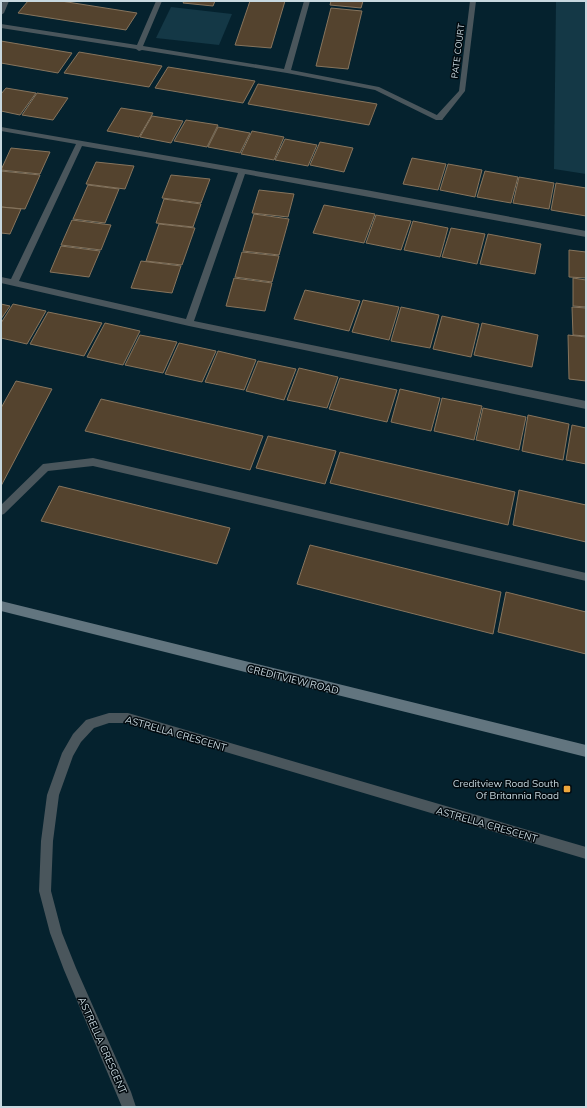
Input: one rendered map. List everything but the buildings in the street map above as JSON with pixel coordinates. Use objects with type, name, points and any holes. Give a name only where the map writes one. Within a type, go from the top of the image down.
[{"type":"main road","name":"CREDITVIEW ROAD","points":[[1,606],[586,751]]},
{"type":"street","points":[[1,13],[6,1]]},
{"type":"street","points":[[139,49],[159,1]]},
{"type":"street","points":[[1,26],[139,49],[287,71],[307,1]]},
{"type":"street","name":"PATE COURT","points":[[287,71],[378,88],[439,118],[462,91],[473,1]]},
{"type":"street","points":[[1,129],[374,194],[586,234]]},
{"type":"street","points":[[14,282],[80,143]]},
{"type":"street","points":[[189,323],[242,172]]},
{"type":"street","points":[[1,280],[189,323],[586,405]]},
{"type":"street","points":[[1,511],[46,467],[93,462],[586,577]]},
{"type":"street","name":"ASTRELLA CRESCENT","points":[[129,1107],[126,1097],[70,970],[56,933],[45,891],[47,841],[53,795],[68,753],[77,738],[90,724],[108,718],[128,718],[586,854]]},
{"type":"shaded area","points":[[556,1],[586,1],[586,174],[554,169]]},
{"type":"shaded area","points":[[171,7],[232,14],[219,45],[156,38]]},
{"type":"place","name":"Creditview Road South Of Britannia Road","points":[[567,789]]}]
